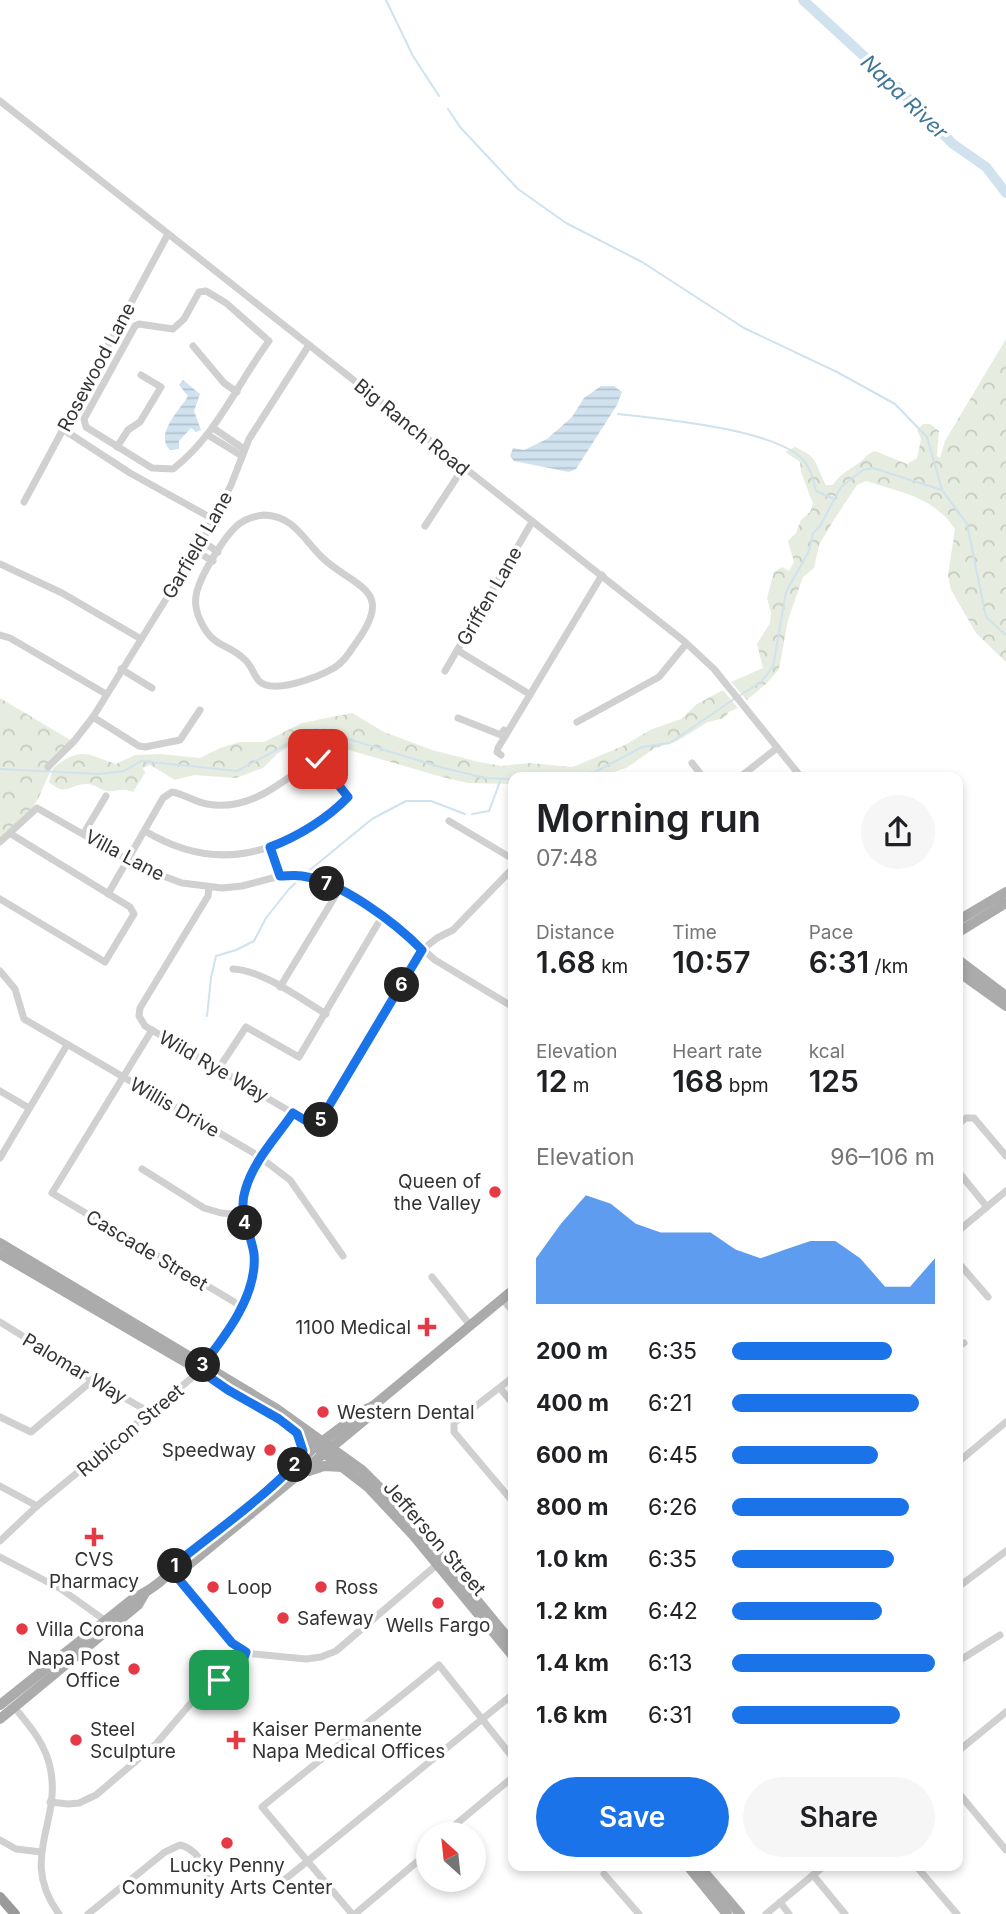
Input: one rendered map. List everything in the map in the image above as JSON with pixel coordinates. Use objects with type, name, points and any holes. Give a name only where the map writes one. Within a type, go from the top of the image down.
[{"type":"highway","points":[[0,1897],[15,1914]]},
{"type":"main road","points":[[963,917],[1006,892]]},
{"type":"main road","points":[[963,930],[1006,903]]},
{"type":"main road","points":[[963,960],[969,970]]},
{"type":"main road","points":[[963,965],[1006,1000]]},
{"type":"main road","points":[[963,976],[981,989],[1006,1000]]},
{"type":"main road","name":"Jefferson Street","points":[[0,1243],[202,1367],[302,1431],[346,1464],[440,1562],[508,1638]]},
{"type":"main road","name":"Jefferson Street","points":[[0,1254],[202,1367]]},
{"type":"main road","points":[[172,1571],[186,1567],[319,1444],[373,1406],[508,1294]]},
{"type":"main road","points":[[0,1719],[7,1704],[134,1598],[172,1571],[178,1562],[329,1451],[372,1414],[373,1406]]},
{"type":"main road","points":[[296,1464],[303,1451],[302,1431],[326,1430],[345,1424]]},
{"type":"main road","points":[[295,1477],[320,1467],[346,1464],[345,1437]]},
{"type":"main road","name":"Jefferson Street","points":[[440,1562],[508,1650]]},
{"type":"main road","points":[[7,1704],[90,1645],[138,1605],[145,1592]]},
{"type":"main road","points":[[90,1645],[90,1639],[104,1627],[106,1621]]},
{"type":"main road","points":[[692,1871],[727,1914]]},
{"type":"main road","points":[[703,1871],[740,1914]]},
{"type":"street","name":"Big Ranch Road","points":[[0,101],[686,644],[714,669],[797,772]]},
{"type":"street","name":"Rosewood Lane","points":[[24,502],[169,234]]},
{"type":"street","points":[[206,291],[226,303],[269,341],[249,368],[211,432],[173,469],[152,468],[86,427],[83,422],[128,336],[139,324],[173,329],[184,319],[199,292],[206,291]]},
{"type":"street","points":[[117,331],[128,336]]},
{"type":"street","name":"Garfield Lane","points":[[48,766],[75,740],[93,717],[202,541],[231,485],[243,453],[309,345]]},
{"type":"street","points":[[193,346],[224,383],[237,392]]},
{"type":"street","points":[[117,447],[125,434],[140,422],[161,387],[141,375]]},
{"type":"street","points":[[64,430],[130,473],[213,519]]},
{"type":"street","points":[[211,432],[243,453]]},
{"type":"street","points":[[425,526],[463,468]]},
{"type":"street","points":[[275,516],[287,520],[327,562],[364,588],[373,606],[365,631],[348,656],[330,670],[281,688],[260,682],[244,658],[218,644],[200,621],[195,603],[197,590],[218,552],[235,528],[251,518],[275,516]]},
{"type":"street","name":"Griffen Lane","points":[[445,671],[532,522]]},
{"type":"street","points":[[202,541],[218,552]]},
{"type":"street","points":[[195,551],[213,561]]},
{"type":"street","points":[[0,564],[62,593],[141,639]]},
{"type":"street","points":[[500,755],[498,748],[602,575]]},
{"type":"street","points":[[458,718],[501,735],[561,634]]},
{"type":"street","points":[[0,635],[10,638],[106,694]]},
{"type":"street","points":[[577,722],[659,677],[686,644]]},
{"type":"street","points":[[457,650],[526,692]]},
{"type":"street","points":[[121,669],[152,688]]},
{"type":"street","points":[[93,717],[145,747],[180,740],[200,710]]},
{"type":"street","points":[[746,772],[777,748]]},
{"type":"street","points":[[108,894],[163,798],[172,792],[209,805],[244,802],[276,788],[314,759],[321,761],[348,797],[288,840],[243,854],[208,855],[175,847],[145,831]]},
{"type":"street","points":[[692,763],[699,772]]},
{"type":"street","points":[[84,832],[106,796]]},
{"type":"street","name":"Villa Lane","points":[[10,834],[37,808],[84,832],[158,876],[209,888],[242,886],[280,876],[300,875],[313,878],[383,915],[422,950],[508,1004]]},
{"type":"street","points":[[449,821],[508,856]]},
{"type":"street","points":[[0,842],[10,834],[130,907],[134,914],[105,962],[0,899]]},
{"type":"street","points":[[270,847],[280,876]]},
{"type":"street","points":[[422,950],[453,930],[508,873]]},
{"type":"street","points":[[122,1076],[152,1030],[145,1026],[139,1016],[140,1008],[208,896],[209,888]]},
{"type":"street","points":[[280,987],[339,890]]},
{"type":"street","points":[[219,1068],[246,1027],[299,1057],[383,915]]},
{"type":"street","name":"Wild Rye Way","points":[[152,1030],[313,1125],[320,1121],[422,950]]},
{"type":"street","points":[[233,969],[244,970],[280,987],[326,1014]]},
{"type":"street","name":"Willis Drive","points":[[0,971],[15,989],[24,1019],[261,1157],[290,1181],[344,1256]]},
{"type":"street","points":[[0,1158],[67,1045]]},
{"type":"street","name":"Cascade Street","points":[[122,1076],[52,1193],[241,1306]]},
{"type":"street","points":[[0,1091],[29,1108]]},
{"type":"street","name":"Rubicon Street","points":[[0,1541],[37,1506],[151,1413],[202,1367],[241,1306],[253,1279],[254,1257],[243,1215],[244,1191],[261,1157],[293,1113]]},
{"type":"street","points":[[963,1120],[974,1118],[1006,1156]]},
{"type":"street","points":[[142,1169],[204,1208],[243,1215]]},
{"type":"street","points":[[963,1177],[987,1207]]},
{"type":"street","points":[[963,1227],[1005,1194]]},
{"type":"street","points":[[963,1268],[988,1297]]},
{"type":"street","points":[[432,1277],[470,1325]]},
{"type":"street","points":[[502,1299],[508,1306]]},
{"type":"street","name":"Palomar Way","points":[[0,1322],[151,1413]]},
{"type":"street","points":[[0,1417],[31,1432],[93,1380]]},
{"type":"street","points":[[508,1381],[454,1423],[452,1428],[508,1496]]},
{"type":"street","points":[[500,1388],[508,1398]]},
{"type":"street","points":[[963,1458],[1006,1422]]},
{"type":"street","points":[[0,1486],[37,1506]]},
{"type":"street","points":[[963,1583],[1006,1551]]},
{"type":"street","points":[[0,1557],[77,1600],[106,1621]]},
{"type":"street","points":[[172,1571],[232,1643],[246,1652],[306,1659],[328,1655],[440,1562]]},
{"type":"street","points":[[963,1658],[1000,1634]]},
{"type":"street","points":[[50,1802],[79,1803],[96,1795],[156,1744],[191,1703],[244,1658],[246,1652]]},
{"type":"street","points":[[416,1863],[353,1914],[262,1807],[439,1665],[508,1752]]},
{"type":"street","points":[[283,1881],[508,1698]]},
{"type":"street","points":[[7,1704],[37,1735],[49,1761],[52,1781],[41,1852],[44,1882],[51,1903],[59,1914]]},
{"type":"street","points":[[963,1745],[1002,1721],[1006,1712]]},
{"type":"street","points":[[459,1822],[508,1781]]},
{"type":"street","points":[[963,1798],[1006,1850]]},
{"type":"street","points":[[0,1840],[16,1849],[41,1852]]},
{"type":"street","points":[[88,1914],[165,1852],[180,1845],[192,1850],[203,1863],[210,1885]]},
{"type":"street","points":[[766,1914],[818,1871]]},
{"type":"street","points":[[920,1871],[957,1914]]},
{"type":"street","points":[[604,1874],[639,1914]]},
{"type":"street","points":[[813,1875],[845,1914]]},
{"type":"street","points":[[779,1902],[789,1914]]},
{"type":"green space","points":[[1006,339],[1006,662],[976,633],[951,590],[948,575],[955,529],[947,518],[915,497],[866,481],[857,485],[835,518],[819,545],[814,568],[803,577],[788,620],[779,669],[747,700],[731,682],[763,668],[757,644],[770,623],[771,613],[767,598],[774,572],[782,567],[789,571],[794,562],[788,541],[796,533],[801,520],[810,512],[813,504],[800,462],[785,452],[795,447],[809,454],[826,485],[833,485],[838,478],[875,451],[907,464],[917,458],[921,439],[917,430],[923,424],[930,424],[939,431],[937,456],[940,458],[945,441]]},
{"type":"green space","points":[[723,690],[738,708],[724,718],[708,722],[677,741],[655,748],[626,768],[614,772],[508,772],[508,784],[468,783],[349,750],[318,737],[293,744],[277,754],[263,768],[236,778],[194,775],[175,780],[150,765],[143,768],[145,773],[133,792],[106,791],[88,784],[60,789],[49,782],[53,768],[77,754],[90,755],[116,764],[135,755],[161,754],[200,758],[240,742],[264,742],[302,723],[352,713],[384,732],[432,750],[479,762],[502,766],[529,763],[573,767],[625,745],[650,730],[681,719],[697,704]]},
{"type":"green space","points":[[0,698],[77,744],[52,767],[31,811],[0,840]]},
{"type":"water","points":[[183,380],[200,394],[194,411],[201,430],[196,432],[191,428],[179,441],[179,449],[170,450],[166,444],[167,430],[188,396],[179,385]]},
{"type":"water","points":[[601,386],[614,386],[622,392],[617,405],[576,469],[569,472],[514,461],[510,456],[513,448],[524,450],[547,439],[572,417],[584,398]]},
{"type":"waterway","points":[[386,0],[413,56],[439,96]]},
{"type":"waterway","name":"Napa River","points":[[803,0],[891,81],[953,144],[986,167],[1006,193]]},
{"type":"waterway","points":[[448,109],[460,127],[518,189],[566,223],[642,262],[744,328],[837,372],[895,404],[927,437],[942,490]]},
{"type":"waterway","points":[[618,414],[717,427],[770,441],[790,450],[804,461],[816,491],[834,499]]},
{"type":"waterway","points":[[739,696],[761,682],[773,667],[786,592],[809,551],[813,533],[820,526],[841,487],[863,470],[873,468],[942,490],[967,524],[986,617],[1006,635]]},
{"type":"waterway","points":[[595,772],[642,747],[670,743],[734,699]]},
{"type":"waterway","points":[[0,769],[99,774],[124,771],[141,761],[237,771],[316,729],[440,767],[485,778],[508,779]]},
{"type":"waterway","points":[[472,814],[489,811],[501,779]]},
{"type":"waterway","points":[[305,874],[372,819],[406,801],[431,801],[465,814]]},
{"type":"waterway","points":[[207,1016],[216,956],[254,941],[266,918],[301,878]]},
{"type":"place","name":"Queen of the Valley","points":[[495,1192]]},
{"type":"place","name":"1100 Medical","points":[[427,1327]]},
{"type":"place","name":"Western Dental","points":[[323,1412]]},
{"type":"place","name":"Speedway","points":[[270,1450]]},
{"type":"place","name":"CVS Pharmacy","points":[[94,1537]]},
{"type":"place","name":"Loop","points":[[213,1587]]},
{"type":"place","name":"Ross","points":[[321,1587]]},
{"type":"place","name":"Wells Fargo","points":[[438,1603]]},
{"type":"place","name":"Safeway","points":[[283,1618]]},
{"type":"place","name":"Villa Corona","points":[[22,1629]]},
{"type":"place","name":"Napa Post Office","points":[[134,1669]]},
{"type":"place","name":"Steel Sculpture","points":[[76,1740]]},
{"type":"place","name":"Kaiser Permanente Napa Medical Offices","points":[[236,1740]]},
{"type":"place","name":"Lucky Penny Community Arts Center","points":[[227,1843]]},
{"type":"route","points":[[219,1680],[244,1658],[246,1652],[232,1643],[172,1571],[178,1562],[296,1464],[303,1451],[297,1433],[199,1370],[241,1306],[253,1279],[254,1257],[243,1215],[244,1191],[272,1139],[293,1113],[313,1125],[320,1121],[422,950],[383,915],[339,890],[313,878],[300,875],[280,876],[270,847],[304,830],[348,797],[318,759]]}]
